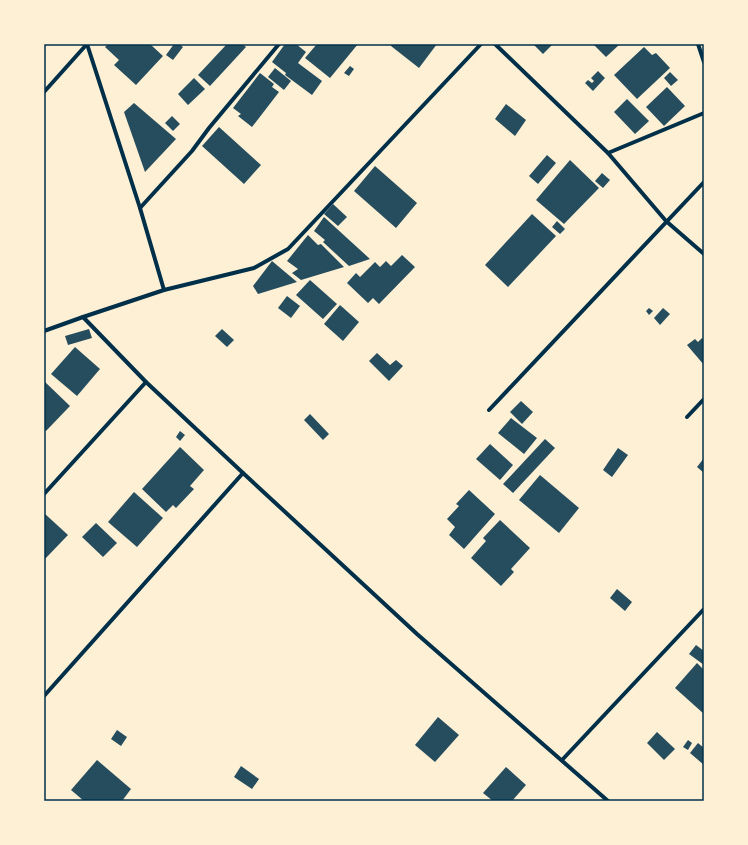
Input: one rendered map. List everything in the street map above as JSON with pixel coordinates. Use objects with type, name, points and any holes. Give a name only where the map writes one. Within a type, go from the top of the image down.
[{"type":"street","points":[[44,92],[87,44]]},
{"type":"street","points":[[87,44],[140,208],[164,290]]},
{"type":"street","points":[[140,208],[192,151],[209,128],[279,44]]},
{"type":"street","points":[[44,331],[164,290],[254,268],[288,249],[481,44]]},
{"type":"street","points":[[495,44],[608,153],[666,221],[704,254]]},
{"type":"street","points":[[698,44],[704,62]]},
{"type":"street","points":[[608,153],[704,113]]},
{"type":"street","points":[[489,410],[704,182]]},
{"type":"street","points":[[83,317],[146,382],[417,634],[608,801]]},
{"type":"street","points":[[44,494],[146,382]]},
{"type":"street","points":[[686,418],[704,399]]},
{"type":"street","points":[[44,696],[243,473]]},
{"type":"street","points":[[562,760],[704,609]]},
{"type":"building","points":[[108,44],[150,44],[163,56],[136,85],[114,65],[119,60],[105,47]]},
{"type":"building","points":[[174,44],[179,44],[183,47],[173,60],[166,55]]},
{"type":"building","points":[[227,44],[242,44],[246,47],[210,86],[198,75]]},
{"type":"building","points":[[285,44],[296,44],[306,52],[298,63],[322,81],[312,95],[285,75],[286,73],[272,62]]},
{"type":"building","points":[[317,44],[358,44],[330,78],[305,58]]},
{"type":"building","points":[[392,44],[437,44],[419,68],[391,46]]},
{"type":"building","points":[[533,44],[553,44],[543,54]]},
{"type":"building","points":[[593,44],[620,44],[606,57]]},
{"type":"building","points":[[644,47],[652,55],[656,53],[670,68],[637,99],[614,75]]},
{"type":"building","points":[[350,66],[354,69],[349,76],[344,73]]},
{"type":"building","points":[[275,68],[291,81],[284,90],[268,77]]},
{"type":"building","points":[[598,71],[605,78],[593,91],[585,83],[588,80],[592,83],[594,81],[591,78]]},
{"type":"building","points":[[670,72],[678,80],[671,86],[664,78]]},
{"type":"building","points":[[260,73],[274,84],[272,87],[279,92],[252,127],[238,116],[241,114],[233,108]]},
{"type":"building","points":[[194,78],[205,89],[188,105],[178,94]]},
{"type":"building","points":[[667,87],[685,106],[664,126],[646,107]]},
{"type":"building","points":[[627,99],[649,121],[635,134],[614,112]]},
{"type":"building","points":[[134,103],[176,139],[145,172],[124,112]]},
{"type":"building","points":[[506,104],[526,120],[515,136],[495,119]]},
{"type":"building","points":[[172,116],[180,124],[173,131],[165,123]]},
{"type":"building","points":[[219,127],[261,165],[244,184],[202,146]]},
{"type":"building","points":[[547,155],[556,163],[538,184],[529,176]]},
{"type":"building","points":[[570,160],[599,188],[564,224],[536,200]]},
{"type":"building","points":[[375,166],[417,203],[396,228],[354,191]]},
{"type":"building","points":[[602,173],[610,180],[603,188],[595,181]]},
{"type":"building","points":[[333,204],[347,217],[338,226],[324,214]]},
{"type":"building","points":[[532,214],[556,236],[508,287],[485,265]]},
{"type":"building","points":[[324,217],[370,259],[349,266],[323,242],[325,240],[314,231]]},
{"type":"building","points":[[557,221],[565,229],[560,234],[552,227]]},
{"type":"building","points":[[308,235],[318,245],[321,244],[344,267],[301,280],[292,273],[298,269],[287,261]]},
{"type":"building","points":[[402,255],[415,267],[379,304],[373,298],[368,303],[347,283],[356,273],[360,277],[375,262],[380,267],[386,261],[391,266]]},
{"type":"building","points":[[272,261],[297,282],[258,294],[253,286]]},
{"type":"building","points":[[310,280],[337,304],[323,319],[296,295]]},
{"type":"building","points":[[287,296],[300,306],[291,318],[278,308]]},
{"type":"building","points":[[340,305],[359,322],[343,341],[324,324]]},
{"type":"building","points":[[649,308],[653,311],[649,315],[646,311]]},
{"type":"building","points":[[663,308],[670,314],[660,325],[654,318]]},
{"type":"building","points":[[89,329],[92,338],[68,345],[65,336]]},
{"type":"building","points":[[222,329],[234,340],[227,347],[215,336]]},
{"type":"building","points":[[702,338],[704,341],[704,365],[687,345],[695,339],[698,342]]},
{"type":"building","points":[[75,347],[100,369],[77,396],[51,374]]},
{"type":"building","points":[[377,353],[390,365],[396,360],[403,366],[389,381],[369,361]]},
{"type":"building","points":[[44,381],[70,406],[46,431],[44,429]]},
{"type":"building","points":[[521,401],[533,412],[522,424],[510,412]]},
{"type":"building","points":[[310,414],[329,434],[323,440],[304,420]]},
{"type":"building","points":[[511,418],[537,438],[524,454],[498,433]]},
{"type":"building","points":[[180,431],[185,435],[180,441],[176,437]]},
{"type":"building","points":[[545,439],[555,448],[513,493],[503,484]]},
{"type":"building","points":[[490,444],[513,465],[500,480],[476,459]]},
{"type":"building","points":[[180,447],[204,470],[190,486],[194,489],[176,508],[173,505],[166,512],[142,489]]},
{"type":"building","points":[[618,448],[628,455],[612,477],[603,470]]},
{"type":"building","points":[[704,458],[704,473],[697,467]]},
{"type":"building","points":[[540,475],[579,508],[559,533],[519,500]]},
{"type":"building","points":[[469,490],[495,514],[464,549],[449,535],[455,527],[447,519],[459,506],[456,504]]},
{"type":"building","points":[[134,492],[163,518],[137,547],[108,522]]},
{"type":"building","points":[[44,513],[68,535],[44,560]]},
{"type":"building","points":[[500,520],[530,548],[511,569],[514,572],[501,586],[471,558],[486,541],[483,538]]},
{"type":"building","points":[[96,523],[117,543],[103,557],[82,537]]},
{"type":"building","points":[[617,589],[632,602],[625,611],[610,598]]},
{"type":"building","points":[[696,645],[704,651],[704,665],[689,654]]},
{"type":"building","points":[[697,663],[704,670],[704,714],[675,688]]},
{"type":"building","points":[[438,717],[459,735],[435,762],[415,745]]},
{"type":"building","points":[[117,730],[127,737],[121,746],[111,739]]},
{"type":"building","points":[[657,732],[675,749],[664,760],[647,743]]},
{"type":"building","points":[[688,740],[692,743],[688,750],[683,747]]},
{"type":"building","points":[[698,743],[704,748],[704,765],[690,753]]},
{"type":"building","points":[[97,760],[131,789],[122,801],[84,801],[71,790]]},
{"type":"building","points":[[241,766],[259,779],[252,789],[234,777]]},
{"type":"building","points":[[506,767],[526,785],[512,801],[493,801],[483,793]]}]
